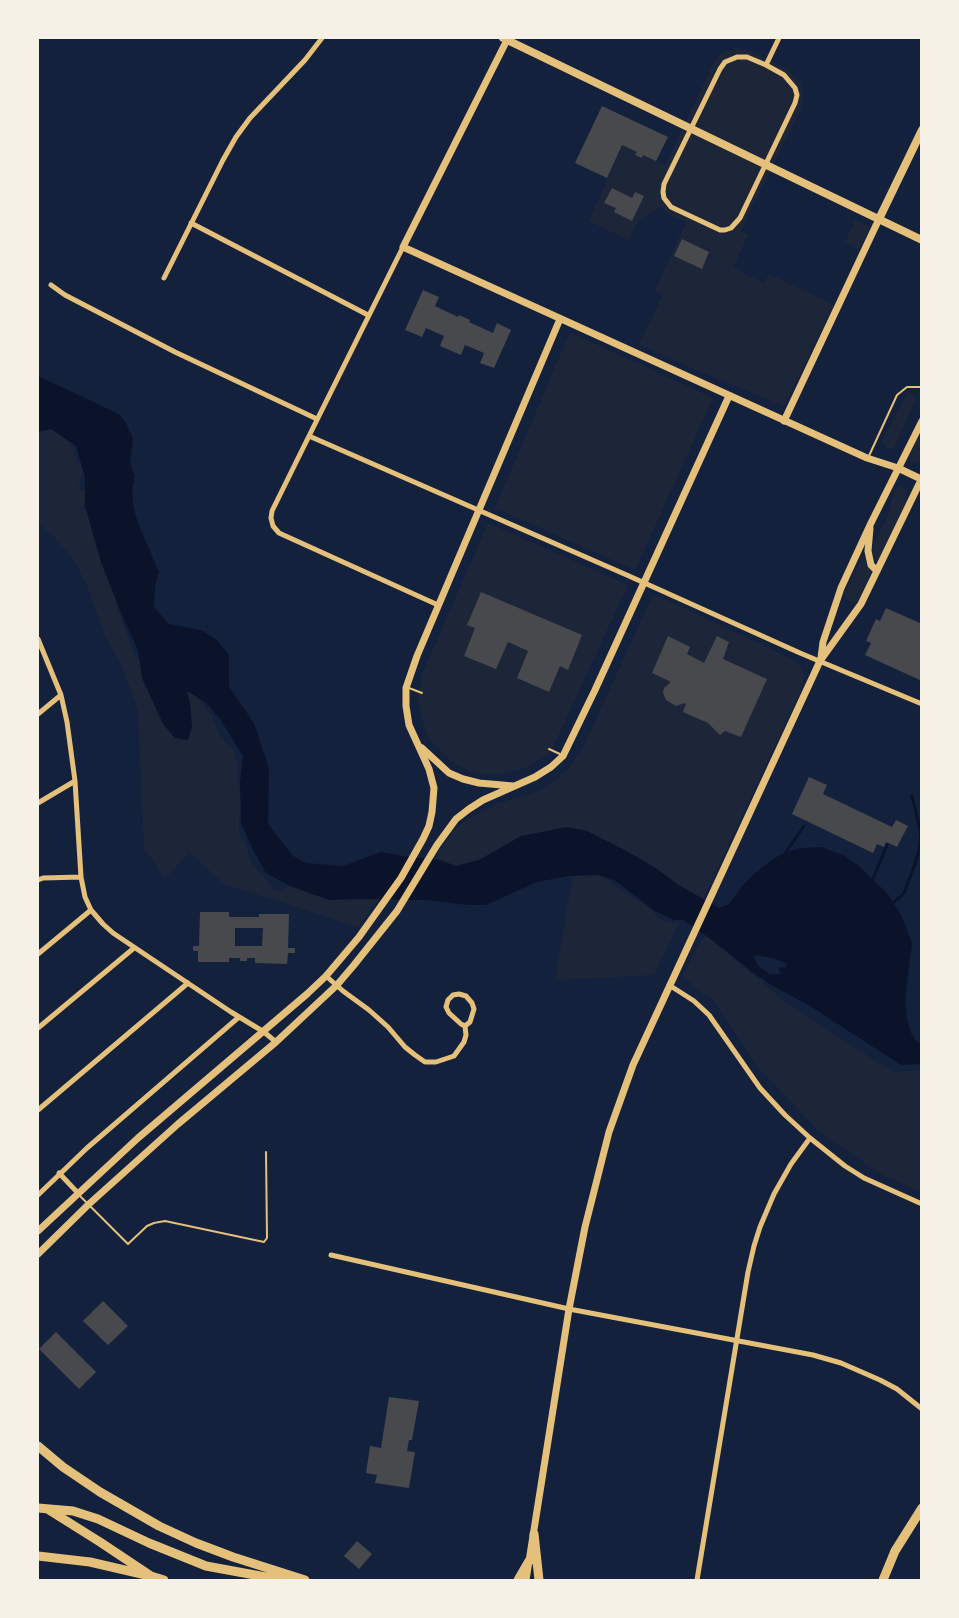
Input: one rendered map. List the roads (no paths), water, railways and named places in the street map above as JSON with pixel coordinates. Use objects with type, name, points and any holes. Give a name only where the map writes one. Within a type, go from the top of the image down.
[{"type":"highway","points":[[38,1446],[63,1467],[100,1492],[159,1526],[196,1543],[304,1581]]},
{"type":"highway","points":[[38,1502],[42,1508],[100,1542],[151,1576]]},
{"type":"highway","points":[[42,1508],[73,1511],[98,1519],[206,1566],[282,1581]]},
{"type":"highway","points":[[883,1581],[896,1551],[921,1508]]},
{"type":"highway","points":[[534,1534],[539,1581]]},
{"type":"highway","points":[[38,1556],[90,1562],[164,1581]]},
{"type":"highway","points":[[518,1581],[529,1561]]},
{"type":"main road","points":[[506,38],[921,240]]},
{"type":"main road","points":[[879,219],[921,130]]},
{"type":"street","points":[[164,278],[236,137],[250,118],[305,60],[322,38]]},
{"type":"street","points":[[438,605],[279,533],[273,526],[271,518],[272,511],[317,419],[506,38]]},
{"type":"street","points":[[766,64],[779,38]]},
{"type":"street","points":[[747,57],[766,64],[784,75],[795,88],[797,95],[795,103],[736,223],[725,230],[720,230],[671,207],[664,198],[664,184],[725,62],[747,57]]},
{"type":"street","points":[[784,421],[879,219]]},
{"type":"street","points":[[191,223],[368,315]]},
{"type":"street","points":[[403,247],[784,421],[867,458],[921,478],[861,604],[820,661],[633,1065],[609,1132],[585,1227],[569,1309],[526,1581]]},
{"type":"street","points":[[51,285],[65,295],[175,352],[317,419]]},
{"type":"street","points":[[38,1231],[77,1192],[300,1001],[326,975],[359,937],[384,903],[416,852],[432,812],[434,788],[429,768],[409,725],[406,687],[438,605],[560,319]]},
{"type":"street","points":[[38,1254],[89,1204],[178,1124],[276,1042],[337,985],[397,911],[456,819],[483,800],[536,777],[563,756],[729,396]]},
{"type":"street","points":[[820,661],[823,642],[841,588],[921,421]]},
{"type":"street","points":[[309,436],[921,704]]},
{"type":"street","points":[[871,523],[868,551],[871,565],[877,571]]},
{"type":"street","points":[[38,639],[61,694],[69,733],[75,781],[81,877],[85,897],[91,910],[103,924],[134,948],[276,1042]]},
{"type":"street","points":[[38,714],[61,694]]},
{"type":"street","points":[[420,746],[449,773],[463,779],[514,786]]},
{"type":"street","points":[[38,803],[75,781]]},
{"type":"street","points":[[38,880],[81,877]]},
{"type":"street","points":[[38,954],[91,910]]},
{"type":"street","points":[[38,1028],[134,948]]},
{"type":"street","points":[[326,975],[369,1010],[405,1047],[425,1062],[435,1062],[454,1056],[464,1042],[465,1026],[449,1013],[446,1007],[453,994],[466,996],[472,1003],[473,1015],[465,1026]]},
{"type":"street","points":[[38,1110],[188,983]]},
{"type":"street","points":[[669,985],[694,1001],[709,1016],[760,1088],[810,1138],[854,1172],[921,1204]]},
{"type":"street","points":[[38,1195],[59,1173],[239,1017]]},
{"type":"street","points":[[697,1581],[748,1272],[760,1227],[774,1194],[810,1138]]},
{"type":"street","points":[[59,1173],[77,1192]]},
{"type":"street","points":[[331,1255],[569,1309],[813,1355],[842,1363],[888,1384],[921,1408]]},
{"type":"lane","points":[[867,458],[897,395],[907,387],[921,387]]},
{"type":"lane","points":[[406,687],[422,693]]},
{"type":"lane","points":[[549,749],[563,756]]},
{"type":"lane","points":[[77,1192],[128,1244],[147,1226],[165,1221],[264,1242],[267,1238],[266,1152]]},
{"type":"waterway","points":[[893,903],[904,893],[920,846],[921,834],[912,796]]},
{"type":"waterway","points":[[786,852],[804,826]]},
{"type":"waterway","points":[[870,881],[873,879],[887,845]]}]
